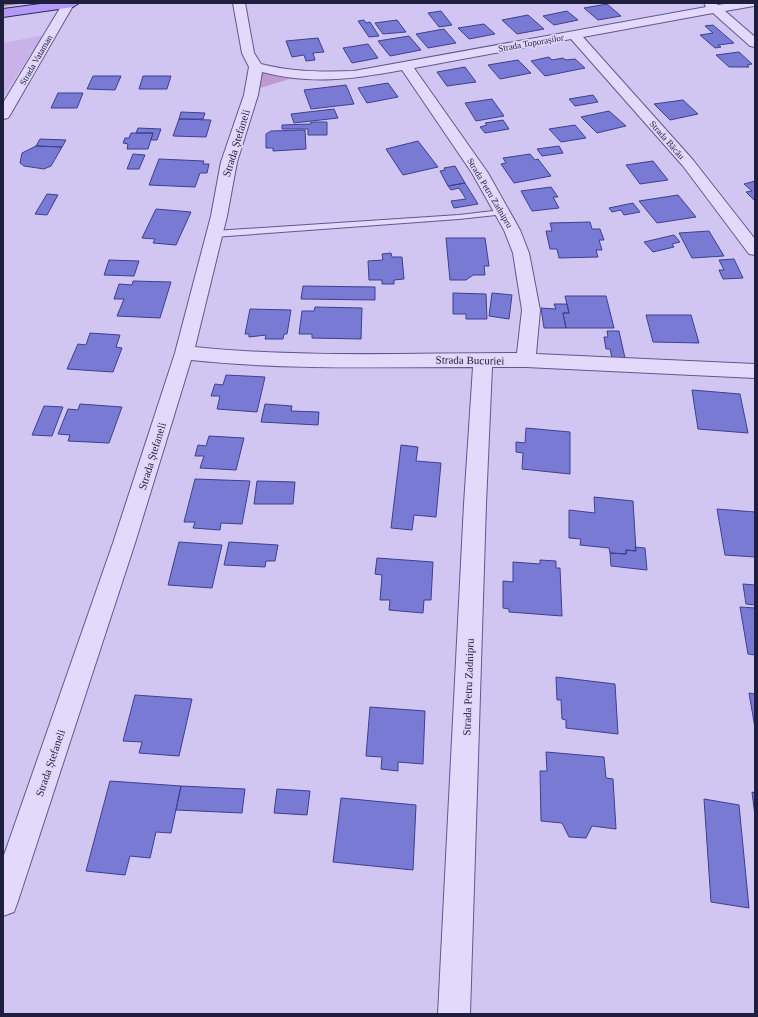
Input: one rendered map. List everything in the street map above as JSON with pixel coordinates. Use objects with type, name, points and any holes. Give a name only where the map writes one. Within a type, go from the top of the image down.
[{"type":"main road","points":[[3,13],[70,3]]},
{"type":"street","name":"Strada Vataman","points":[[3,115],[70,3]]},
{"type":"street","points":[[239,3],[248,53],[256,67]]},
{"type":"street","name":"Strada Toporașilor","points":[[256,67],[276,73],[310,76],[354,75],[574,35],[712,6],[750,3]]},
{"type":"street","points":[[712,6],[755,43]]},
{"type":"street","name":"Strada Băcău","points":[[574,35],[688,163],[755,250]]},
{"type":"street","name":"Strada Petru Zadnipru","points":[[406,66],[480,173],[502,212],[521,253],[531,310],[526,360]]},
{"type":"street","name":"Strada Ștefaneli","points":[[3,901],[124,543],[184,352],[214,234],[228,162],[263,90],[256,67]]},
{"type":"street","name":"Strada Toporașilor","points":[[263,90],[310,76]]},
{"type":"street","name":"Strada Bucuriei","points":[[184,352],[224,357],[314,360],[526,360],[755,371]]},
{"type":"street","name":"Strada Petru Zadnipru","points":[[454,1014],[456,996],[475,512],[483,361]]},
{"type":"lane","points":[[214,234],[369,222],[459,217],[502,212]]},
{"type":"shaded area","points":[[45,35],[30,55],[3,97],[3,43]]},
{"type":"shaded area","points":[[260,71],[290,77],[292,78],[257,89]]},
{"type":"building","points":[[607,4],[621,16],[598,20],[584,8]]},
{"type":"building","points":[[441,11],[452,25],[439,27],[428,13]]},
{"type":"building","points":[[567,11],[578,20],[554,25],[543,16]]},
{"type":"building","points":[[528,15],[544,29],[517,34],[502,20]]},
{"type":"building","points":[[364,20],[366,23],[370,22],[379,36],[369,37],[358,21]]},
{"type":"building","points":[[397,20],[406,32],[383,34],[375,23]]},
{"type":"building","points":[[484,24],[495,34],[469,39],[458,28]]},
{"type":"building","points":[[713,25],[734,43],[718,45],[721,47],[715,48],[700,35],[713,33],[705,26]]},
{"type":"building","points":[[444,29],[456,43],[428,48],[416,34]]},
{"type":"building","points":[[409,36],[421,50],[390,56],[378,41]]},
{"type":"building","points":[[318,38],[324,52],[313,53],[315,60],[306,61],[304,55],[292,57],[286,41]]},
{"type":"building","points":[[368,44],[378,58],[352,63],[343,48]]},
{"type":"building","points":[[739,52],[752,64],[747,65],[749,67],[729,67],[716,55]]},
{"type":"building","points":[[549,57],[552,60],[563,58],[566,60],[575,59],[585,68],[545,76],[531,61]]},
{"type":"building","points":[[518,60],[531,73],[500,79],[488,65]]},
{"type":"building","points":[[465,67],[476,82],[447,86],[437,72]]},
{"type":"building","points":[[93,76],[121,76],[115,90],[87,89]]},
{"type":"building","points":[[143,76],[171,76],[167,89],[139,89]]},
{"type":"building","points":[[388,83],[398,97],[367,103],[358,88]]},
{"type":"building","points":[[346,85],[354,104],[311,109],[304,90]]},
{"type":"building","points":[[58,93],[83,93],[77,108],[51,108]]},
{"type":"building","points":[[593,95],[598,102],[575,106],[569,99]]},
{"type":"building","points":[[492,99],[504,116],[476,121],[465,103]]},
{"type":"building","points":[[683,100],[698,114],[670,120],[654,104]]},
{"type":"building","points":[[334,109],[338,118],[294,123],[291,114]]},
{"type":"building","points":[[609,111],[626,126],[597,133],[581,117]]},
{"type":"building","points":[[181,112],[205,113],[203,119],[179,119]]},
{"type":"building","points":[[179,119],[211,120],[206,137],[173,136]]},
{"type":"building","points":[[503,120],[509,129],[485,133],[480,127],[487,125],[485,123]]},
{"type":"building","points":[[311,122],[327,122],[327,135],[308,135],[308,129],[282,129],[282,125],[311,124]]},
{"type":"building","points":[[575,125],[586,138],[561,142],[549,129]]},
{"type":"building","points":[[138,128],[161,129],[157,140],[151,140],[153,133],[136,133]]},
{"type":"building","points":[[305,130],[306,149],[273,151],[273,148],[266,148],[266,134],[271,131]]},
{"type":"building","points":[[131,133],[153,133],[148,149],[127,149],[128,144],[123,143],[125,138],[129,138]]},
{"type":"building","points":[[40,139],[66,140],[62,147],[36,146]]},
{"type":"building","points":[[418,141],[438,167],[403,175],[386,149]]},
{"type":"building","points":[[36,146],[62,147],[51,166],[44,169],[24,166],[20,163],[22,153]]},
{"type":"building","points":[[559,146],[563,153],[542,156],[537,149]]},
{"type":"building","points":[[133,154],[145,155],[139,169],[127,169]]},
{"type":"building","points":[[530,154],[535,160],[538,159],[551,176],[514,183],[501,164],[506,163],[503,158]]},
{"type":"building","points":[[159,159],[204,161],[203,164],[209,164],[207,173],[200,173],[195,187],[149,185]]},
{"type":"building","points":[[653,161],[668,180],[640,184],[626,165]]},
{"type":"building","points":[[455,166],[465,183],[448,186],[440,171],[445,170],[444,168]]},
{"type":"building","points":[[755,181],[755,201],[746,192],[752,191],[744,184]]},
{"type":"building","points":[[465,183],[478,204],[454,208],[451,201],[466,199],[459,188],[451,190],[448,186]]},
{"type":"building","points":[[551,187],[558,197],[553,197],[559,208],[532,211],[521,191]]},
{"type":"building","points":[[47,194],[58,195],[47,215],[35,214]]},
{"type":"building","points":[[678,195],[696,217],[657,223],[639,201]]},
{"type":"building","points":[[633,203],[640,212],[624,215],[621,210],[612,212],[609,208]]},
{"type":"building","points":[[156,209],[191,212],[176,245],[153,243],[155,239],[142,238]]},
{"type":"building","points":[[590,222],[592,229],[600,229],[604,240],[599,240],[602,250],[596,250],[598,257],[559,258],[557,249],[550,249],[546,231],[552,231],[550,223]]},
{"type":"building","points":[[709,231],[724,256],[692,258],[679,233]]},
{"type":"building","points":[[674,235],[680,242],[672,244],[674,247],[653,252],[644,242]]},
{"type":"building","points":[[446,238],[485,238],[489,266],[484,266],[485,275],[473,275],[466,280],[450,280]]},
{"type":"building","points":[[391,253],[392,257],[402,257],[404,279],[394,280],[394,284],[382,284],[382,280],[369,280],[368,261],[383,260],[382,254]]},
{"type":"building","points":[[734,259],[743,278],[723,279],[719,270],[724,270],[719,260]]},
{"type":"building","points":[[109,260],[139,261],[134,276],[104,275]]},
{"type":"building","points":[[133,281],[171,282],[160,318],[117,316],[124,299],[114,299],[119,284],[132,285]]},
{"type":"building","points":[[303,286],[375,287],[375,300],[301,299]]},
{"type":"building","points":[[453,293],[486,294],[487,319],[466,319],[466,314],[453,314]]},
{"type":"building","points":[[492,293],[512,295],[509,319],[489,316]]},
{"type":"building","points":[[565,296],[606,296],[614,328],[566,328],[563,313],[569,313]]},
{"type":"building","points":[[554,304],[567,304],[569,313],[563,313],[566,328],[544,328],[541,308],[556,309]]},
{"type":"building","points":[[315,307],[362,308],[361,339],[312,338],[312,334],[299,334],[302,311],[314,311]]},
{"type":"building","points":[[250,309],[291,310],[287,334],[284,334],[283,339],[265,339],[266,335],[249,337],[249,334],[245,334]]},
{"type":"building","points":[[646,315],[691,315],[699,343],[653,342]]},
{"type":"building","points":[[607,331],[619,331],[625,358],[612,358],[610,349],[606,349],[604,337],[608,337]]},
{"type":"building","points":[[90,333],[120,335],[116,347],[122,348],[113,372],[67,369],[78,344],[86,345]]},
{"type":"building","points":[[226,375],[265,377],[257,412],[217,409],[220,396],[211,396],[215,384],[223,385]]},
{"type":"building","points":[[692,390],[740,394],[748,433],[698,429]]},
{"type":"building","points":[[80,404],[122,407],[109,443],[68,441],[70,435],[58,434],[68,409],[78,410]]},
{"type":"building","points":[[265,404],[292,406],[291,411],[319,412],[318,425],[261,422]]},
{"type":"building","points":[[44,406],[63,407],[52,436],[32,435]]},
{"type":"building","points":[[526,428],[570,432],[570,474],[522,469],[523,453],[516,452],[516,442],[525,443]]},
{"type":"building","points":[[209,436],[244,438],[236,470],[200,468],[204,456],[195,456],[198,445],[206,446]]},
{"type":"building","points":[[401,445],[418,447],[416,461],[441,463],[436,517],[414,515],[412,530],[391,528]]},
{"type":"building","points":[[195,479],[250,481],[242,524],[221,523],[220,530],[193,528],[195,522],[184,522]]},
{"type":"building","points":[[257,481],[295,482],[293,504],[254,504]]},
{"type":"building","points":[[594,497],[633,501],[636,551],[626,550],[626,554],[610,553],[609,548],[580,545],[581,539],[569,538],[569,510],[595,513]]},
{"type":"building","points":[[717,509],[755,512],[755,557],[725,555]]},
{"type":"building","points":[[179,542],[222,545],[212,588],[168,585]]},
{"type":"building","points":[[229,542],[278,545],[275,561],[266,561],[265,567],[224,565]]},
{"type":"building","points":[[635,547],[645,548],[647,570],[611,566],[610,553],[626,554],[626,550],[636,551]]},
{"type":"building","points":[[377,558],[433,562],[431,600],[424,600],[423,613],[389,610],[390,600],[380,600],[382,575],[375,574]]},
{"type":"building","points":[[540,560],[556,561],[556,568],[560,568],[562,616],[509,612],[509,609],[503,608],[503,581],[513,582],[513,562],[540,564]]},
{"type":"building","points":[[743,584],[755,585],[755,605],[746,604]]},
{"type":"building","points":[[740,607],[755,608],[755,655],[748,654]]},
{"type":"building","points":[[556,677],[615,684],[618,734],[566,728],[566,720],[562,719],[561,700],[557,700]]},
{"type":"building","points":[[749,693],[755,694],[755,728]]},
{"type":"building","points":[[135,695],[192,699],[179,756],[139,753],[142,742],[123,741]]},
{"type":"building","points":[[370,707],[425,711],[423,764],[398,762],[398,771],[381,769],[382,757],[366,756]]},
{"type":"building","points":[[546,752],[604,757],[606,778],[613,779],[616,829],[592,826],[586,838],[569,837],[562,823],[541,821],[540,771],[547,771]]},
{"type":"building","points":[[110,781],[181,786],[171,833],[156,832],[150,858],[130,856],[125,875],[86,871]]},
{"type":"building","points":[[181,786],[245,789],[242,813],[176,810]]},
{"type":"building","points":[[277,789],[310,791],[307,815],[274,813]]},
{"type":"building","points":[[752,792],[755,793],[755,816]]},
{"type":"building","points":[[341,798],[416,805],[413,870],[333,862]]},
{"type":"building","points":[[704,799],[739,805],[749,908],[711,902]]},
{"type":"waterway","points":[[3,5],[20,3]]}]
